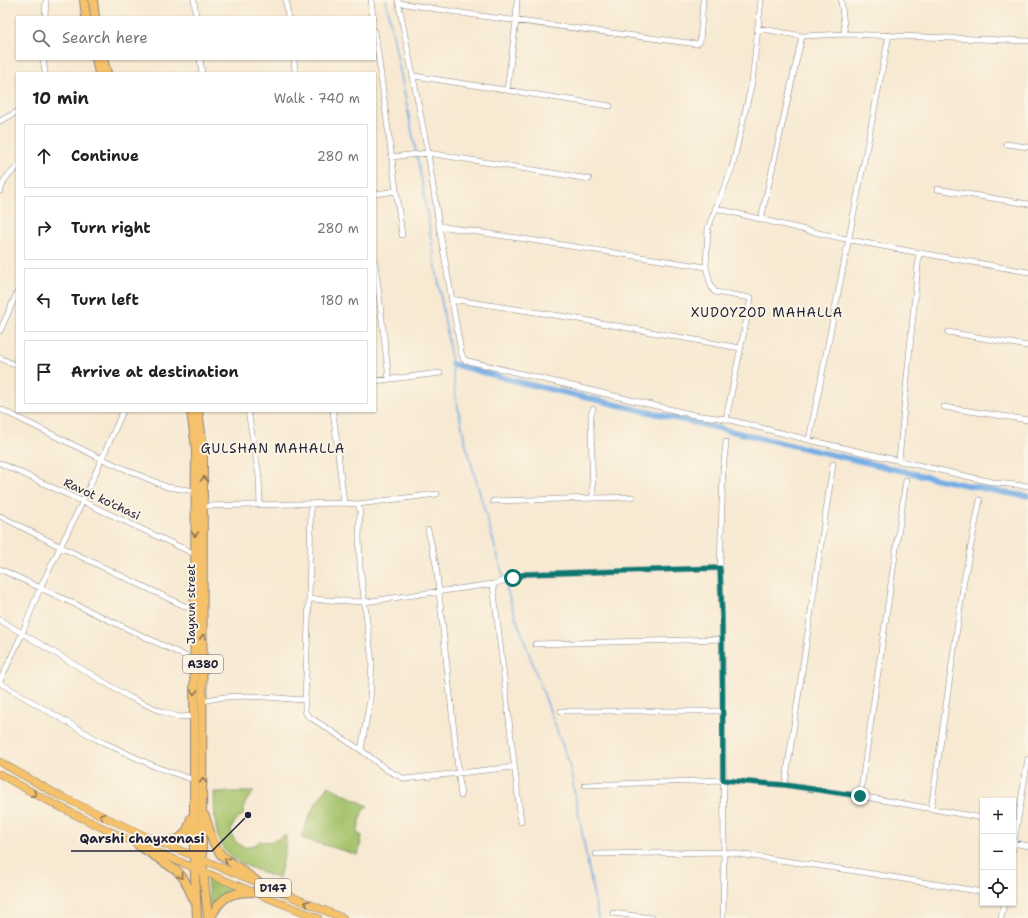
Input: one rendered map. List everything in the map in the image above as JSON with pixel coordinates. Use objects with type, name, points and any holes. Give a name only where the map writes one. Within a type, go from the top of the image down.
[{"type":"highway","points":[[84,0],[86,16]]},
{"type":"highway","points":[[93,0],[95,16]]},
{"type":"highway","points":[[96,60],[99,72]]},
{"type":"highway","points":[[103,60],[107,72]]},
{"type":"highway","name":"Jayxun street","points":[[191,412],[196,448],[194,660],[195,916]]},
{"type":"highway","name":"Jayxun street","points":[[198,412],[203,447],[204,506],[202,860],[208,918]]},
{"type":"highway","points":[[156,842],[171,842],[179,839],[186,833],[194,805]]},
{"type":"highway","points":[[203,806],[213,842],[221,856],[258,882]]},
{"type":"highway","points":[[138,845],[177,871],[184,879],[195,902]]},
{"type":"highway","points":[[211,918],[219,903],[228,895],[240,892],[254,892]]},
{"type":"main road","points":[[0,762],[58,795],[156,842],[202,860]]},
{"type":"main road","points":[[0,774],[30,792],[138,845],[203,871]]},
{"type":"main road","name":"D147","points":[[202,860],[343,918]]},
{"type":"main road","name":"D147","points":[[203,871],[318,918]]},
{"type":"street","points":[[45,16],[46,0]]},
{"type":"street","points":[[194,0],[196,16]]},
{"type":"street","points":[[286,0],[288,16]]},
{"type":"street","points":[[371,0],[373,16]]},
{"type":"street","points":[[507,90],[516,21],[517,0]]},
{"type":"street","points":[[703,0],[700,42],[697,44],[481,16],[398,1],[414,76],[425,154],[451,300],[461,352],[464,360],[694,415],[726,420],[996,483],[1028,486]]},
{"type":"street","points":[[726,420],[751,298],[715,292],[711,286],[706,267],[708,228],[732,168],[752,82],[761,0]]},
{"type":"street","points":[[841,0],[845,34]]},
{"type":"street","points":[[757,28],[802,36],[845,34],[1028,41]]},
{"type":"street","points":[[809,440],[850,240],[889,35]]},
{"type":"street","points":[[761,219],[802,36]]},
{"type":"street","points":[[376,38],[402,235]]},
{"type":"street","points":[[43,60],[45,72]]},
{"type":"street","points":[[200,60],[202,72]]},
{"type":"street","points":[[294,60],[295,72]]},
{"type":"street","points":[[414,76],[610,106]]},
{"type":"street","points":[[0,121],[16,113]]},
{"type":"street","points":[[1006,144],[1028,147]]},
{"type":"street","points":[[392,157],[425,154],[589,179]]},
{"type":"street","points":[[0,182],[16,168]]},
{"type":"street","points":[[0,191],[5,179]]},
{"type":"street","points":[[937,189],[1028,204]]},
{"type":"street","points":[[376,194],[396,191]]},
{"type":"street","points":[[715,208],[850,240],[919,254],[945,257],[1028,272]]},
{"type":"street","points":[[439,226],[706,267]]},
{"type":"street","points":[[899,460],[919,254]]},
{"type":"street","points":[[376,270],[389,380]]},
{"type":"street","points":[[0,331],[16,295]]},
{"type":"street","points":[[451,300],[567,317],[740,348]]},
{"type":"street","points":[[948,332],[1028,346]]},
{"type":"street","points":[[0,358],[16,366]]},
{"type":"street","points":[[376,381],[440,373]]},
{"type":"street","points":[[944,407],[1028,420]]},
{"type":"street","points":[[0,409],[102,459],[167,487],[196,491]]},
{"type":"street","points":[[593,409],[591,414],[593,498]]},
{"type":"street","points":[[123,412],[83,501],[40,588],[22,634],[0,682],[96,739],[156,767],[194,780]]},
{"type":"street","points":[[248,412],[259,476],[260,505]]},
{"type":"street","points":[[333,412],[344,504]]},
{"type":"street","points":[[723,918],[724,852],[720,568],[723,470],[726,442]]},
{"type":"street","name":"Ravot ko'chasi","points":[[0,463],[195,554]]},
{"type":"street","points":[[785,785],[833,464]]},
{"type":"street","points":[[860,796],[906,480]]},
{"type":"street","points":[[204,506],[358,504],[437,494]]},
{"type":"street","points":[[492,501],[632,497]]},
{"type":"street","points":[[931,809],[964,580],[980,500]]},
{"type":"street","points":[[358,504],[360,511],[360,566],[372,662],[370,700],[361,750]]},
{"type":"street","points":[[311,505],[305,700],[305,711],[308,716],[361,750],[387,770],[405,779],[514,767]]},
{"type":"street","points":[[0,516],[60,547],[195,611]]},
{"type":"street","points":[[428,530],[436,565],[461,796]]},
{"type":"street","points":[[309,599],[364,602],[493,584],[526,574],[720,568]]},
{"type":"street","points":[[0,569],[194,660]]},
{"type":"street","points":[[493,584],[521,822]]},
{"type":"street","points":[[0,620],[129,697],[163,712],[179,717],[194,716]]},
{"type":"street","points":[[535,644],[722,639]]},
{"type":"street","points":[[203,701],[216,697],[232,696],[305,700]]},
{"type":"street","points":[[561,711],[722,711]]},
{"type":"street","points":[[1016,818],[1028,759]]},
{"type":"street","points":[[585,785],[723,780],[785,785],[860,796],[980,817]]},
{"type":"street","points":[[1016,843],[1028,846]]},
{"type":"street","points":[[596,854],[724,852],[855,871],[980,892]]},
{"type":"street","points":[[1001,918],[1003,906]]},
{"type":"street","points":[[613,913],[652,918]]},
{"type":"green space","points":[[328,786],[368,806],[362,812],[357,833],[362,836],[358,855],[301,838],[313,808]]},
{"type":"green space","points":[[214,792],[254,792],[246,802],[243,815],[237,819],[234,824],[232,829],[233,838],[236,842],[247,848],[248,846],[255,845],[259,841],[272,841],[286,836],[285,852],[279,879],[239,862],[225,851],[218,839],[215,819]]},
{"type":"green space","points":[[207,878],[232,888],[221,894],[210,909]]},
{"type":"waterway","points":[[386,0],[421,177],[452,364],[455,393],[465,441],[512,607],[569,763],[598,918]]},
{"type":"waterway","points":[[452,364],[523,383],[937,479],[1005,493],[1028,496]]},
{"type":"place","name":"Qarshi chayxonasi","points":[[248,815]]},
{"type":"district","name":"XUDOYZOD MAHALLA","points":[[767,312]]},
{"type":"district","name":"GULSHAN MAHALLA","points":[[273,448]]},
{"type":"route","points":[[513,578],[526,574],[720,568],[722,618],[723,780],[785,785],[860,796]]}]
